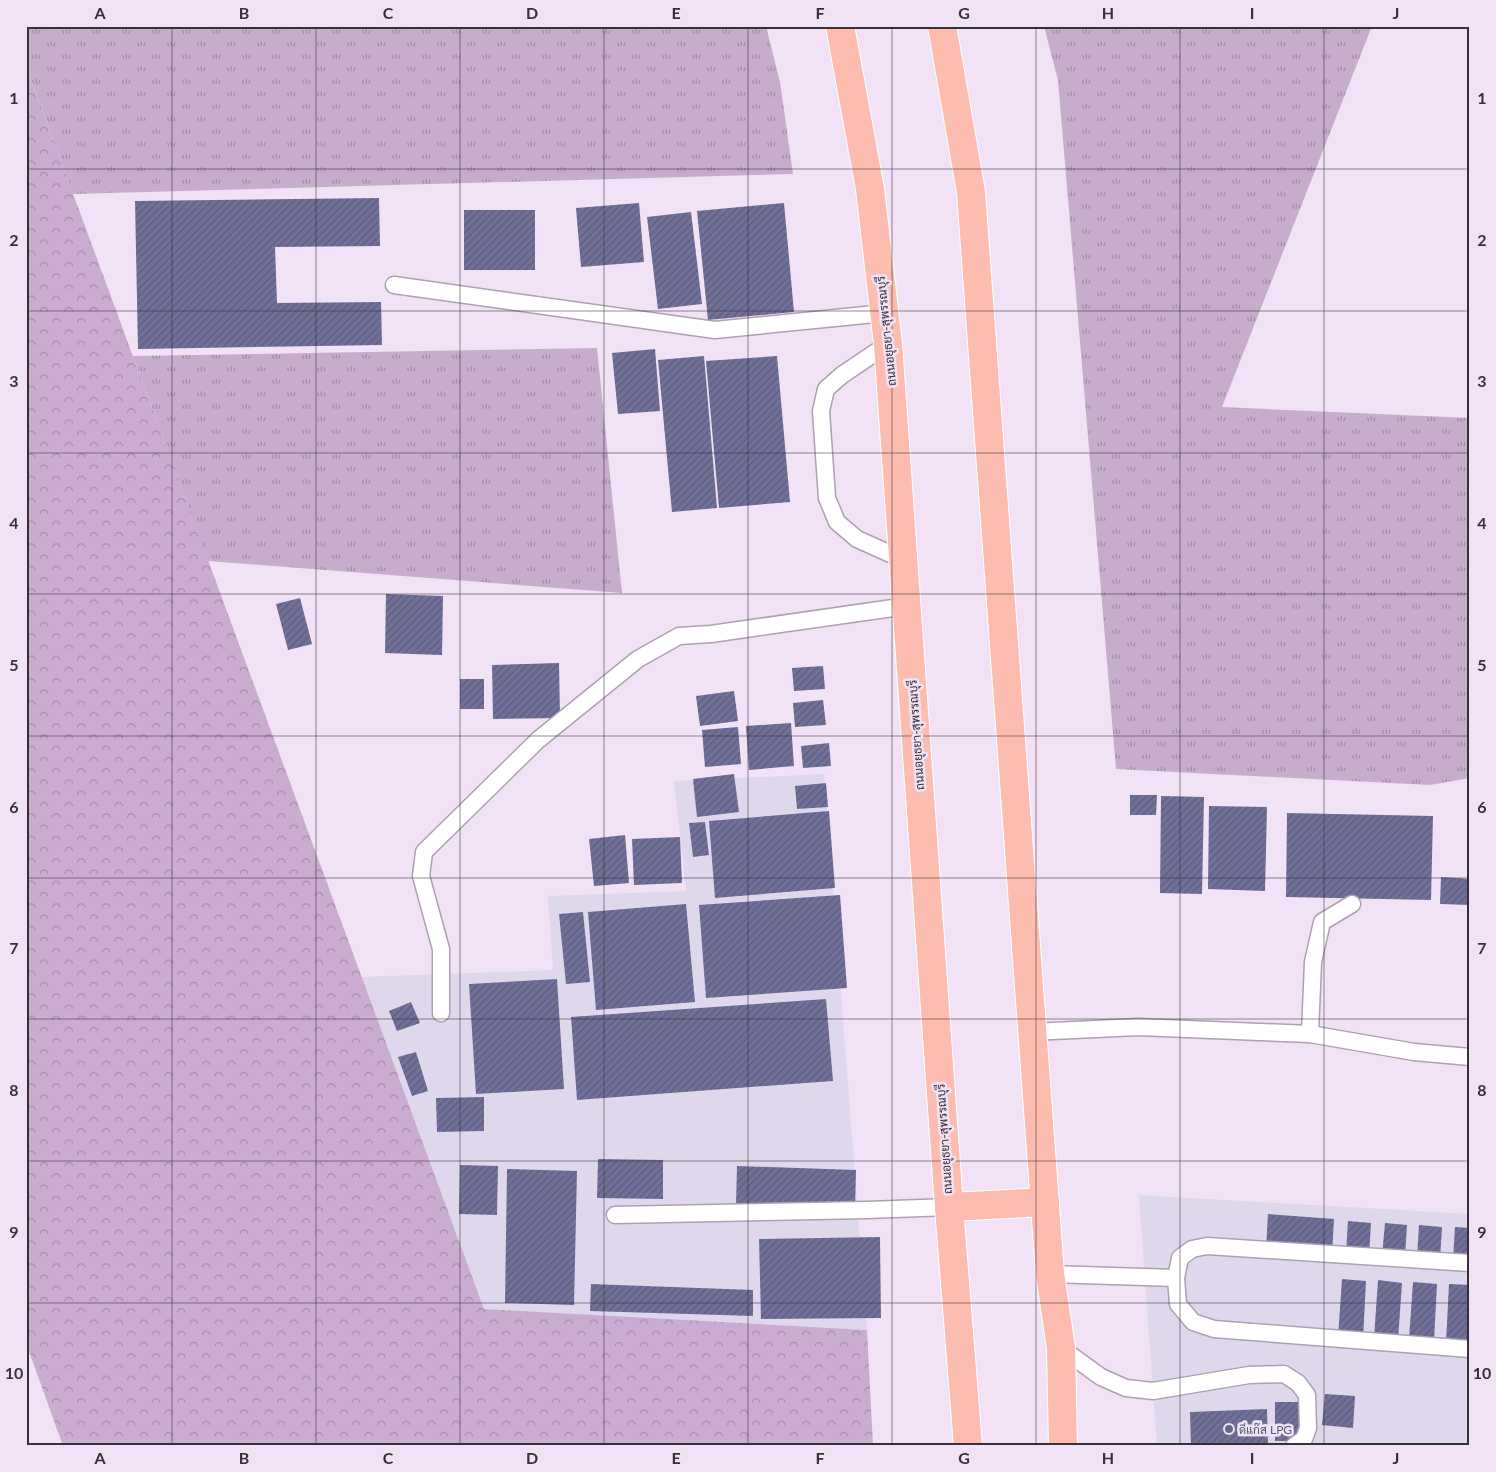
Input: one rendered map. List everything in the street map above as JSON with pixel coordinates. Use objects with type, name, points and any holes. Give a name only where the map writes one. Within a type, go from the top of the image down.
[{"type":"main road","name":"ถนนอยุธยา-สุพรรณบุรี","points":[[840,26],[870,188],[888,344],[949,1206],[968,1446]]},
{"type":"main road","points":[[942,26],[972,192],[1050,1274],[1061,1348],[1063,1446]]},
{"type":"main road","points":[[949,1206],[1045,1202]]},
{"type":"lane","points":[[394,285],[715,330],[885,313]]},
{"type":"lane","points":[[888,344],[826,388],[821,412],[827,498],[837,522],[857,539],[904,560]]},
{"type":"lane","points":[[441,1013],[441,949],[421,876],[424,852],[538,740],[638,660],[679,636],[711,634],[907,606]]},
{"type":"lane","points":[[1310,1034],[1313,962],[1322,922],[1352,904]]},
{"type":"lane","points":[[1032,1032],[1138,1027],[1310,1034],[1414,1052],[1470,1057]]},
{"type":"lane","points":[[615,1215],[867,1210],[949,1206]]},
{"type":"lane","points":[[1470,1262],[1207,1246],[1192,1249],[1180,1258],[1176,1278],[1178,1304],[1193,1322],[1214,1329],[1470,1349]]},
{"type":"lane","points":[[1050,1274],[1176,1278]]},
{"type":"lane","points":[[1061,1348],[1100,1377],[1126,1388],[1153,1391],[1249,1375],[1284,1374],[1298,1383],[1307,1395],[1308,1428],[1304,1439],[1294,1446]]},
{"type":"shaded area","points":[[824,774],[867,1330],[484,1309],[361,977],[553,970],[548,896],[686,891],[674,781]]},
{"type":"shaded area","points":[[1139,1195],[1470,1214],[1470,1446],[1157,1446]]},
{"type":"green space","points":[[26,26],[766,26],[780,82],[793,174],[73,194],[26,66]]},
{"type":"green space","points":[[1044,26],[1372,26],[1222,407],[1470,418],[1470,778],[1430,785],[1116,769],[1058,80]]},
{"type":"green space","points":[[26,66],[484,1309],[867,1330],[873,1446],[63,1446],[26,1343]]},
{"type":"green space","points":[[597,348],[622,593],[208,561],[133,356]]},
{"type":"building","points":[[379,198],[380,246],[275,247],[277,303],[381,302],[382,345],[138,349],[135,201]]},
{"type":"building","points":[[639,203],[644,262],[581,267],[576,208]]},
{"type":"building","points":[[784,203],[794,312],[708,320],[697,211]]},
{"type":"building","points":[[464,210],[535,210],[535,270],[464,270]]},
{"type":"building","points":[[691,212],[702,304],[658,309],[647,217]]},
{"type":"building","points":[[655,349],[660,411],[618,414],[612,353]]},
{"type":"building","points":[[704,356],[717,508],[672,512],[658,360]]},
{"type":"building","points":[[777,356],[790,502],[719,508],[706,361]]},
{"type":"building","points":[[386,594],[443,596],[442,655],[385,653]]},
{"type":"building","points":[[300,598],[312,644],[288,650],[276,604]]},
{"type":"building","points":[[559,663],[560,718],[493,719],[492,665]]},
{"type":"building","points":[[823,666],[825,689],[794,691],[792,668]]},
{"type":"building","points":[[460,679],[484,679],[484,709],[460,709]]},
{"type":"building","points":[[734,691],[738,721],[700,726],[696,696]]},
{"type":"building","points":[[823,700],[826,725],[795,727],[793,703]]},
{"type":"building","points":[[791,723],[794,766],[749,770],[746,726]]},
{"type":"building","points":[[738,727],[741,764],[705,767],[702,730]]},
{"type":"building","points":[[829,743],[831,766],[803,768],[801,746]]},
{"type":"building","points":[[734,774],[739,812],[697,817],[693,779]]},
{"type":"building","points":[[826,783],[828,807],[797,809],[795,786]]},
{"type":"building","points":[[1130,795],[1157,795],[1156,815],[1130,815]]},
{"type":"building","points":[[1161,796],[1204,797],[1202,894],[1160,893]]},
{"type":"building","points":[[1209,806],[1267,807],[1265,891],[1208,889]]},
{"type":"building","points":[[829,811],[835,888],[715,898],[709,821]]},
{"type":"building","points":[[1287,813],[1433,816],[1431,900],[1286,897]]},
{"type":"building","points":[[705,822],[709,855],[693,857],[689,823]]},
{"type":"building","points":[[625,835],[629,883],[594,886],[589,839]]},
{"type":"building","points":[[680,837],[682,883],[634,885],[632,839]]},
{"type":"building","points":[[1441,877],[1470,879],[1470,905],[1440,904]]},
{"type":"building","points":[[840,895],[847,988],[706,998],[699,905]]},
{"type":"building","points":[[686,904],[695,1002],[596,1010],[588,912]]},
{"type":"building","points":[[583,912],[590,982],[566,984],[559,914]]},
{"type":"building","points":[[557,979],[564,1089],[476,1094],[469,984]]},
{"type":"building","points":[[826,999],[833,1081],[577,1100],[571,1017]]},
{"type":"building","points":[[411,1002],[420,1023],[397,1031],[389,1011]]},
{"type":"building","points":[[416,1052],[428,1091],[412,1096],[398,1057]]},
{"type":"building","points":[[484,1097],[484,1131],[437,1132],[436,1098]]},
{"type":"building","points":[[598,1159],[663,1160],[663,1199],[597,1198]]},
{"type":"building","points":[[460,1165],[498,1166],[497,1215],[459,1214]]},
{"type":"building","points":[[737,1166],[856,1170],[855,1208],[736,1205]]},
{"type":"building","points":[[507,1169],[577,1171],[574,1305],[505,1303]]},
{"type":"building","points":[[1268,1214],[1334,1219],[1332,1254],[1266,1249]]},
{"type":"building","points":[[1348,1221],[1371,1223],[1369,1255],[1346,1253]]},
{"type":"building","points":[[1385,1223],[1407,1225],[1405,1257],[1382,1255]]},
{"type":"building","points":[[1419,1225],[1442,1227],[1440,1259],[1417,1257]]},
{"type":"building","points":[[1455,1227],[1470,1228],[1470,1261],[1453,1259]]},
{"type":"building","points":[[880,1237],[881,1318],[761,1319],[759,1239]]},
{"type":"building","points":[[1342,1279],[1366,1281],[1363,1339],[1338,1337]]},
{"type":"building","points":[[1378,1280],[1402,1283],[1398,1340],[1374,1338]]},
{"type":"building","points":[[1413,1282],[1437,1284],[1434,1341],[1409,1339]]},
{"type":"building","points":[[591,1284],[753,1290],[753,1316],[590,1311]]},
{"type":"building","points":[[1449,1284],[1470,1285],[1469,1343],[1446,1342]]},
{"type":"building","points":[[1325,1394],[1355,1396],[1353,1428],[1322,1425]]},
{"type":"building","points":[[1275,1402],[1300,1402],[1300,1441],[1275,1441]]},
{"type":"building","name":"ดีแก๊ส LPG","points":[[1267,1409],[1268,1446],[1191,1446],[1190,1412]]},
{"type":"place","name":"ดีแก๊ส LPG","points":[[1229,1429]]}]
